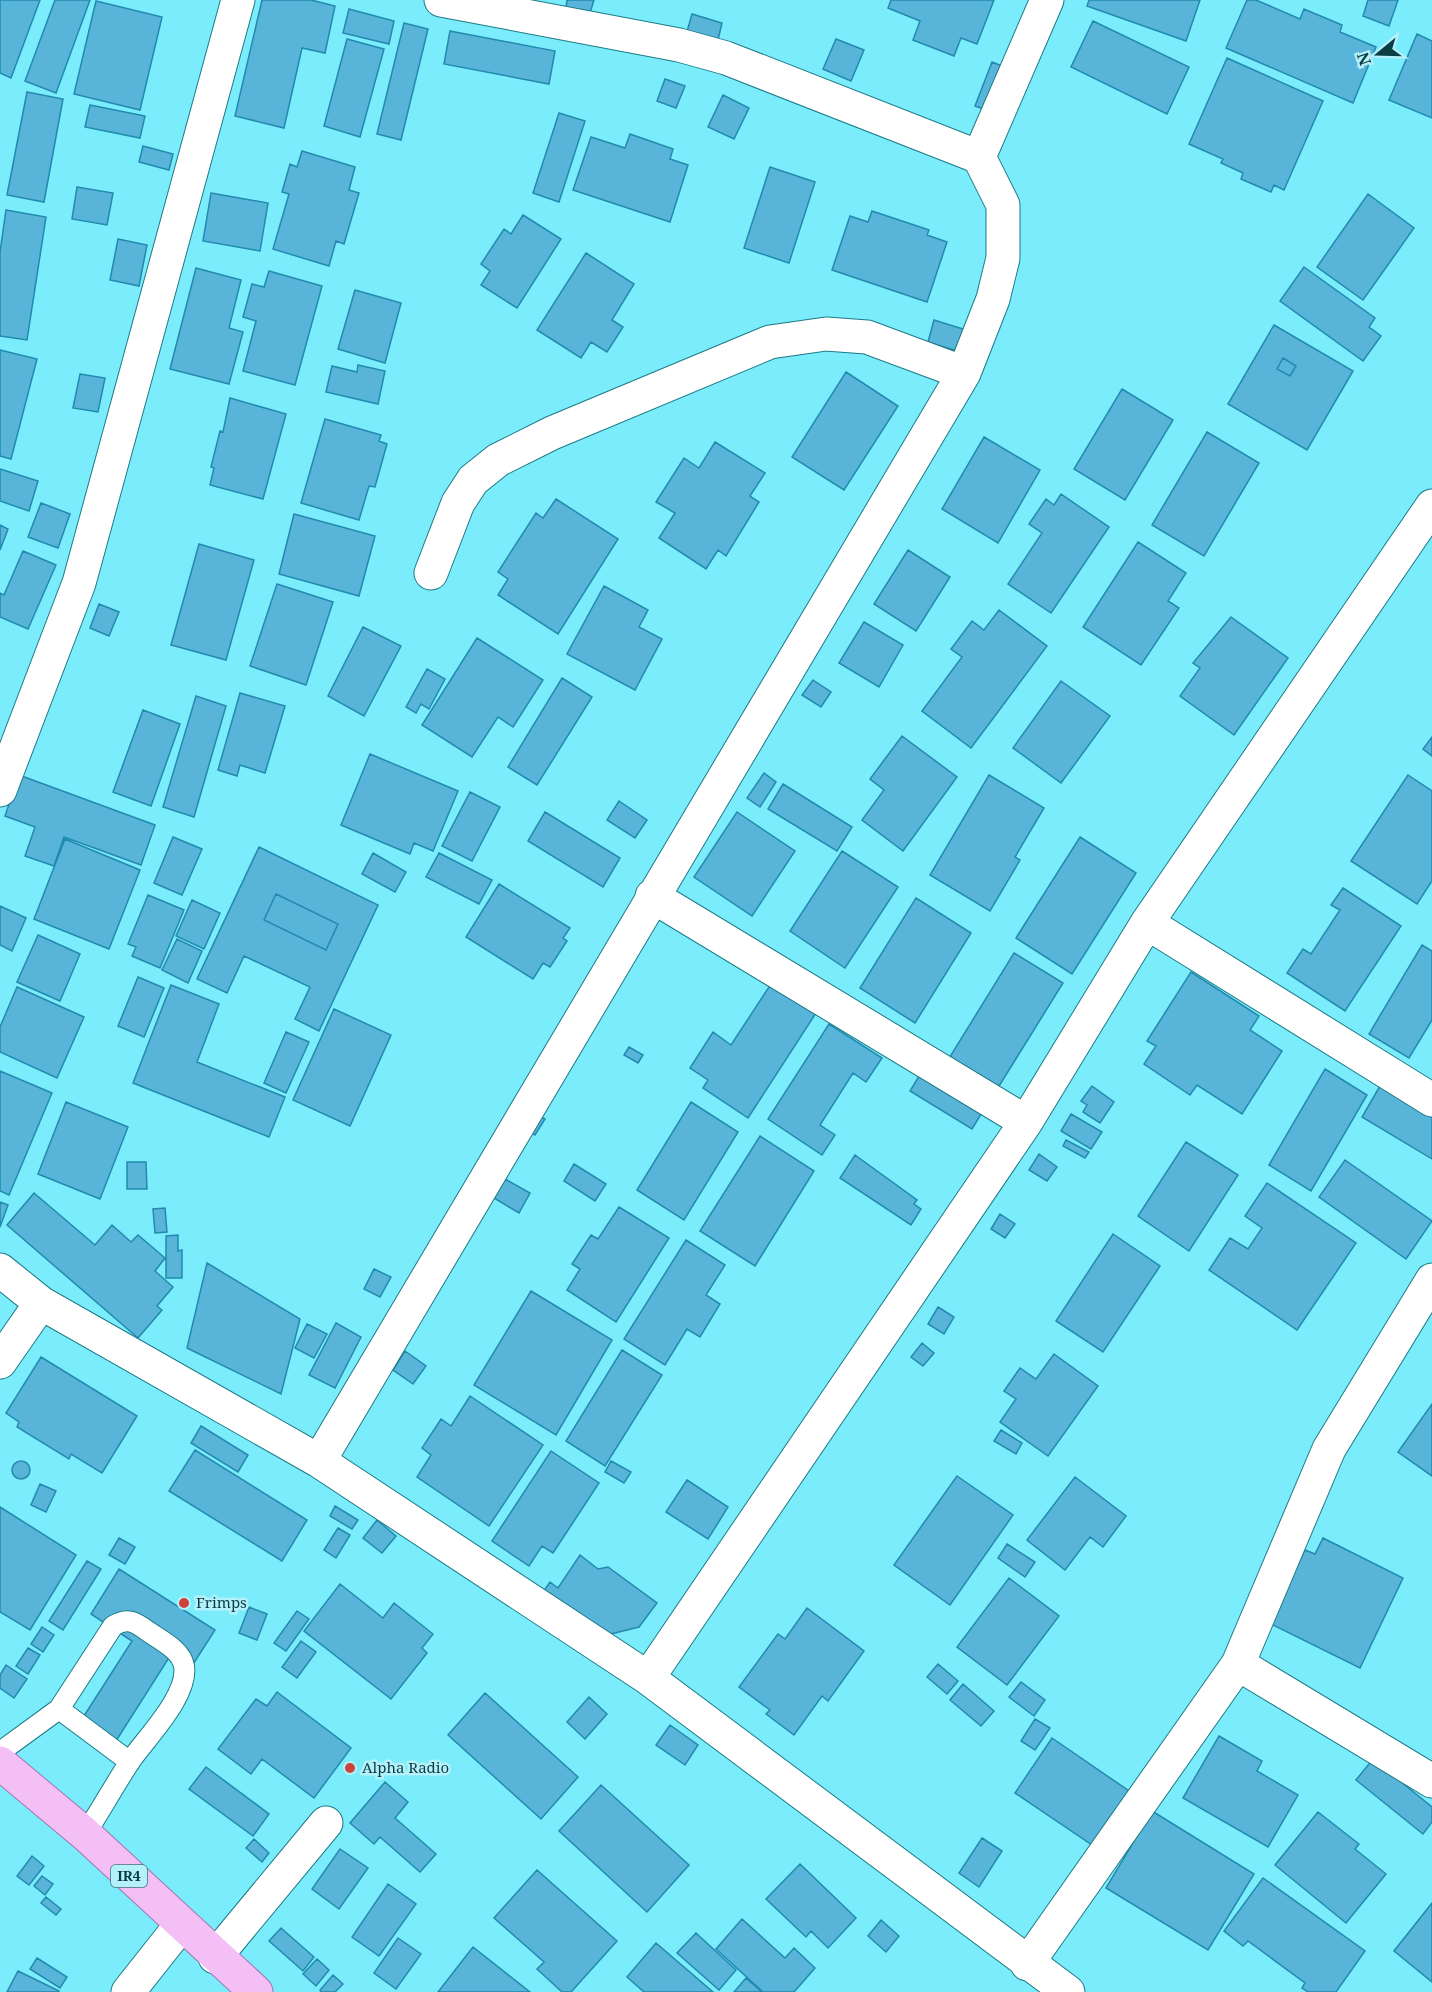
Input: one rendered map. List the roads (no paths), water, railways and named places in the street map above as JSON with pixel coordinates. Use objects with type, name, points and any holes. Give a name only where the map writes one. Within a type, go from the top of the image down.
[{"type":"main road","name":"IR4","points":[[0,1763],[85,1834],[215,1957],[256,1992]]},
{"type":"street","points":[[0,790],[79,584],[238,0]]},
{"type":"street","points":[[319,1461],[964,373],[993,299],[1003,258],[1003,205],[979,157],[726,58],[679,45],[441,0]]},
{"type":"street","points":[[979,157],[1047,0]]},
{"type":"street","points":[[431,573],[458,503],[473,480],[498,460],[552,433],[761,345],[826,334],[867,337],[964,373]]},
{"type":"street","points":[[648,1678],[1026,1122],[1147,923],[1432,506]]},
{"type":"street","points":[[652,896],[1026,1122]]},
{"type":"street","points":[[1147,923],[1432,1100]]},
{"type":"street","points":[[0,1270],[41,1303],[319,1461],[648,1678],[1027,1964],[1068,1992]]},
{"type":"street","points":[[1027,1964],[1238,1664],[1329,1449],[1432,1280]]},
{"type":"street","points":[[0,1362],[41,1303]]},
{"type":"street","points":[[1238,1664],[1432,1781]]},
{"type":"street","points":[[215,1957],[326,1823]]},
{"type":"street","points":[[128,1992],[181,1924]]},
{"type":"lane","points":[[0,1752],[59,1709],[106,1633],[123,1620],[133,1621],[176,1651],[183,1661],[184,1682],[167,1712],[130,1762],[85,1834]]},
{"type":"lane","points":[[59,1709],[130,1762]]},
{"type":"place","name":"Frimps","points":[[184,1603]]},
{"type":"place","name":"Alpha Radio","points":[[350,1768]]}]
